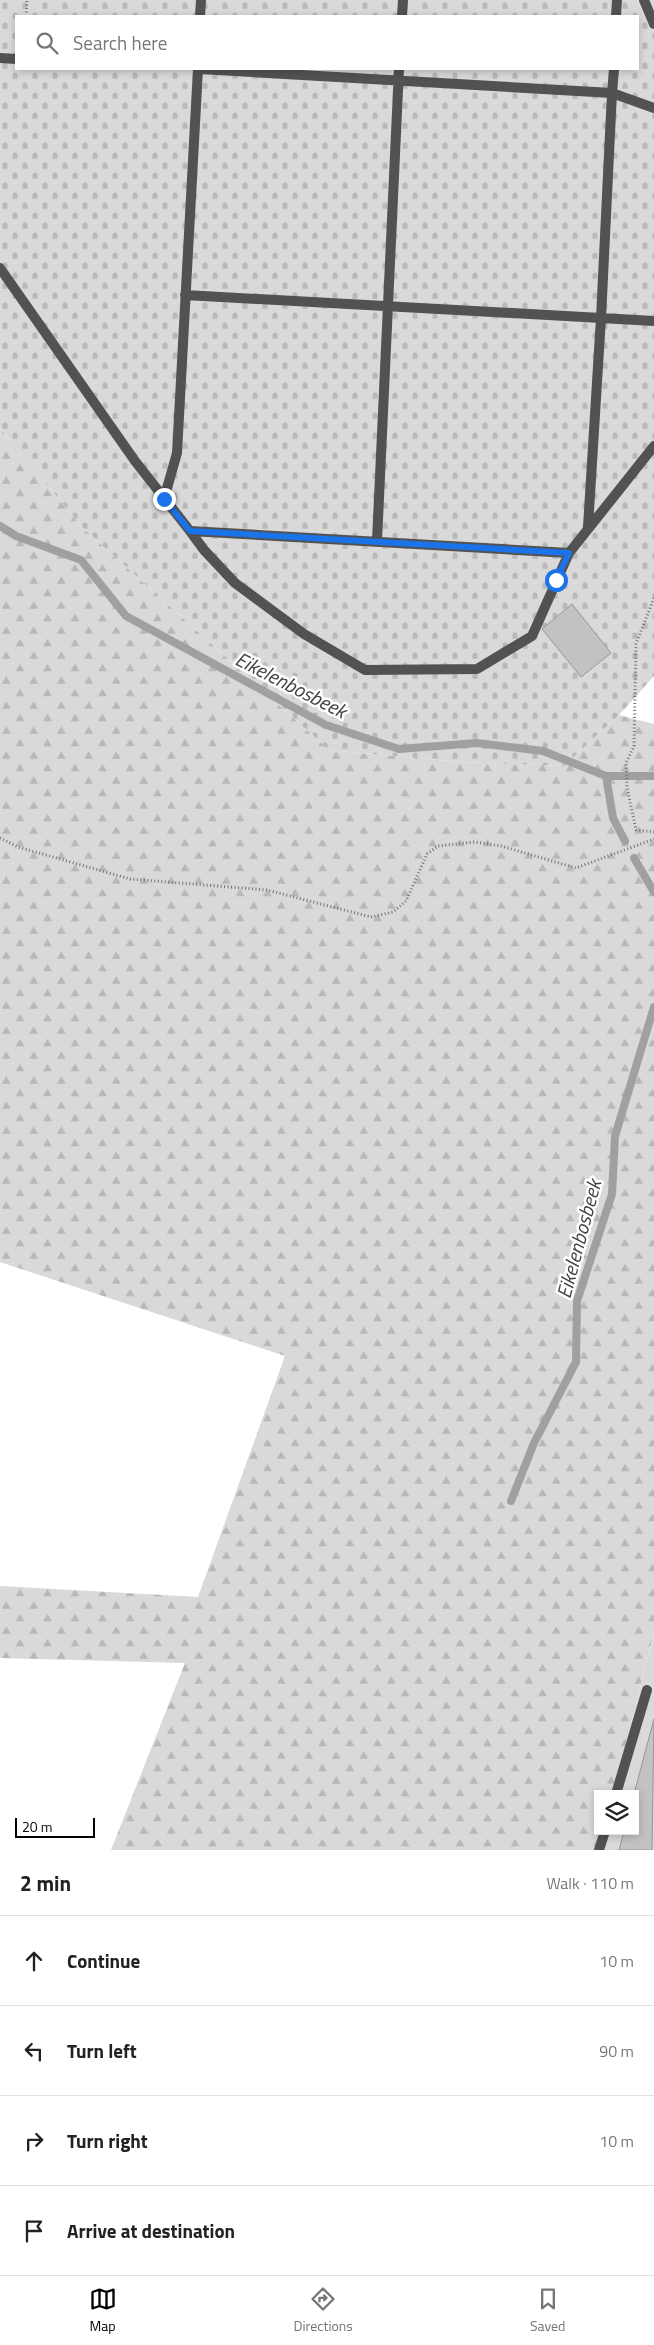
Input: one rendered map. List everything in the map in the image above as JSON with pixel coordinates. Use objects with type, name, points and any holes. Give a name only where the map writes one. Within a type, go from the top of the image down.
[{"type":"lane","points":[[200,15],[201,0]]},
{"type":"lane","points":[[402,15],[403,0]]},
{"type":"lane","points":[[616,15],[617,0]]},
{"type":"lane","points":[[644,0],[654,24]]},
{"type":"lane","points":[[0,58],[15,59]]},
{"type":"lane","points":[[164,499],[178,453],[185,295],[199,70]]},
{"type":"lane","points":[[217,70],[612,93],[654,108]]},
{"type":"lane","points":[[377,541],[399,70]]},
{"type":"lane","points":[[588,526],[614,70]]},
{"type":"lane","points":[[0,268],[134,461],[204,550],[235,583],[304,634],[365,670],[477,669],[532,636],[569,553],[588,526],[654,446]]},
{"type":"lane","points":[[185,295],[654,322]]},
{"type":"lane","points":[[190,531],[569,553]]},
{"type":"lane","points":[[617,1790],[647,1690]]},
{"type":"lane","points":[[599,1850],[604,1835]]},
{"type":"path","points":[[26,15],[27,0]]},
{"type":"path","points":[[654,598],[636,644],[634,746],[626,763],[627,787],[636,830],[654,832]]},
{"type":"path","points":[[0,838],[18,847],[130,879],[267,890],[371,917],[393,912],[406,901],[427,854],[438,846],[475,842],[501,846],[576,868],[654,839]]},
{"type":"green space","points":[[0,0],[654,0],[654,676],[619,715],[564,766],[460,762],[329,750],[83,528],[0,428]]},
{"type":"green space","points":[[0,428],[83,528],[329,750],[460,762],[564,766],[619,715],[654,724],[654,1633],[614,1790],[594,1790],[594,1835],[603,1835],[599,1850],[111,1850],[185,1663],[0,1658],[0,1586],[198,1597],[285,1356],[0,1262]]},
{"type":"green space","points":[[654,1633],[654,1850],[599,1850],[603,1835],[639,1835],[639,1790],[614,1790]]},
{"type":"building","points":[[572,604],[611,653],[581,677],[542,629]]},
{"type":"building","points":[[654,1719],[652,1850],[619,1850],[623,1835],[639,1835],[639,1790],[635,1790]]},
{"type":"waterway","name":"Eikelenbosbeek","points":[[0,526],[16,536],[81,560],[126,616],[326,725],[399,749],[477,743],[543,751],[606,776],[654,776]]},
{"type":"waterway","name":"Eikelenbosbeek","points":[[606,776],[613,818],[625,841]]},
{"type":"waterway","name":"Eikelenbosbeek","points":[[634,858],[654,892]]},
{"type":"waterway","name":"Eikelenbosbeek","points":[[511,1501],[534,1443],[576,1362],[577,1301],[612,1194],[615,1136],[654,1007]]},
{"type":"route","points":[[164,499],[190,531],[569,553],[556,580]]}]
